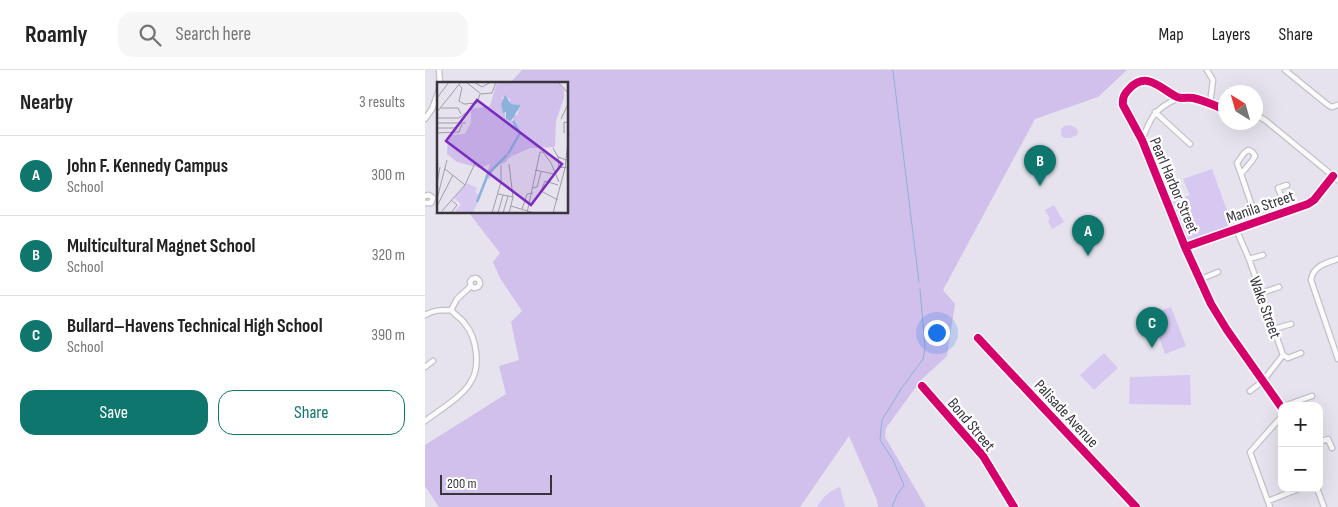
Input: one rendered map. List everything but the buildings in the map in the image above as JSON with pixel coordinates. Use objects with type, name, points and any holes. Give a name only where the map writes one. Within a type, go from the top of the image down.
[{"type":"street","points":[[1207,70],[1213,80],[1210,104]]},
{"type":"street","points":[[1285,70],[1328,105],[1332,107],[1338,105]]},
{"type":"street","name":"Pearl Harbor Street","points":[[1218,107],[1192,98],[1179,98],[1155,82],[1147,80],[1139,80],[1132,85],[1122,99],[1123,105],[1142,140],[1185,247],[1211,304],[1227,330],[1278,402]]},
{"type":"street","points":[[425,119],[437,95]]},
{"type":"street","points":[[1142,140],[1155,112],[1179,98]]},
{"type":"street","points":[[1155,112],[1190,144]]},
{"type":"street","points":[[1263,119],[1338,180]]},
{"type":"street","points":[[1241,174],[1255,156],[1251,151],[1247,150],[1237,163],[1257,221]]},
{"type":"street","name":"Manila Street","points":[[1185,247],[1308,204],[1314,200],[1333,176]]},
{"type":"street","name":"Manila Street","points":[[1287,185],[1278,188],[1287,210]]},
{"type":"street","points":[[425,196],[429,194],[433,198],[431,203],[425,203]]},
{"type":"street","name":"Wake Street","points":[[1237,229],[1283,355],[1263,381],[1250,390]]},
{"type":"street","points":[[1249,259],[1263,254]]},
{"type":"street","points":[[1338,259],[1319,266],[1314,271],[1311,280],[1338,359]]},
{"type":"street","points":[[1199,280],[1217,272]]},
{"type":"street","points":[[451,310],[457,299],[471,286]]},
{"type":"street","points":[[1261,294],[1279,287]]},
{"type":"street","points":[[425,315],[430,312],[451,310],[465,324],[473,339],[477,355],[475,372],[471,383],[463,392],[425,421]]},
{"type":"street","points":[[1274,329],[1291,324]]},
{"type":"street","name":"Palisade Avenue","points":[[979,338],[1136,507]]},
{"type":"street","points":[[1283,355],[1288,358],[1301,353]]},
{"type":"street","points":[[425,367],[433,361]]},
{"type":"street","name":"Bond Street","points":[[922,386],[983,456],[1014,507]]},
{"type":"street","points":[[1296,402],[1312,396]]},
{"type":"street","points":[[1269,507],[1250,452],[1278,420]]},
{"type":"street","points":[[1323,440],[1327,439],[1331,448]]},
{"type":"street","points":[[1267,501],[1291,492]]},
{"type":"street","points":[[1318,492],[1324,507]]},
{"type":"shaded area","points":[[522,70],[1127,70],[1098,97],[1035,119],[943,290],[955,304],[947,356],[921,380],[886,428],[885,437],[926,507],[878,507],[877,500],[849,436],[800,507],[439,507],[425,486],[425,445],[506,394],[499,366],[519,360],[511,322],[522,311],[500,278],[493,262],[500,253],[470,214],[569,214],[569,82],[511,82]]},
{"type":"shaded area","points":[[1070,125],[1076,128],[1077,135],[1064,138],[1061,135],[1061,129],[1064,126]]},
{"type":"shaded area","points":[[1212,169],[1233,227],[1186,243],[1169,203],[1190,195],[1183,179]]},
{"type":"shaded area","points":[[1054,205],[1064,222],[1052,229],[1048,221],[1050,219],[1045,210]]},
{"type":"shaded area","points":[[1171,307],[1186,346],[1165,354],[1151,314]]},
{"type":"shaded area","points":[[1104,353],[1118,368],[1094,390],[1080,375]]},
{"type":"shaded area","points":[[1190,375],[1191,405],[1129,404],[1130,377]]},
{"type":"shaded area","points":[[840,487],[845,507],[817,507],[827,495]]},
{"type":"waterway","points":[[892,70],[919,282]]},
{"type":"waterway","points":[[892,507],[904,485],[893,460],[880,440],[882,420],[901,389],[923,359],[925,348],[920,289]]},
{"type":"cycle path","points":[[1218,107],[1197,99],[1177,97],[1148,81],[1136,83],[1124,95],[1123,100],[1123,105],[1142,140],[1185,247],[1211,304],[1278,402]]},
{"type":"cycle path","points":[[1185,247],[1308,204],[1314,200],[1333,176]]},
{"type":"cycle path","points":[[978,338],[1136,507]]},
{"type":"cycle path","points":[[922,386],[983,456],[1014,507]]},
{"type":"place","name":"Multicultural Magnet School","points":[[1040,186]]},
{"type":"place","name":"John F. Kennedy Campus","points":[[1088,256]]},
{"type":"place","name":"Bullard–Havens Technical High School","points":[[1152,348]]}]
